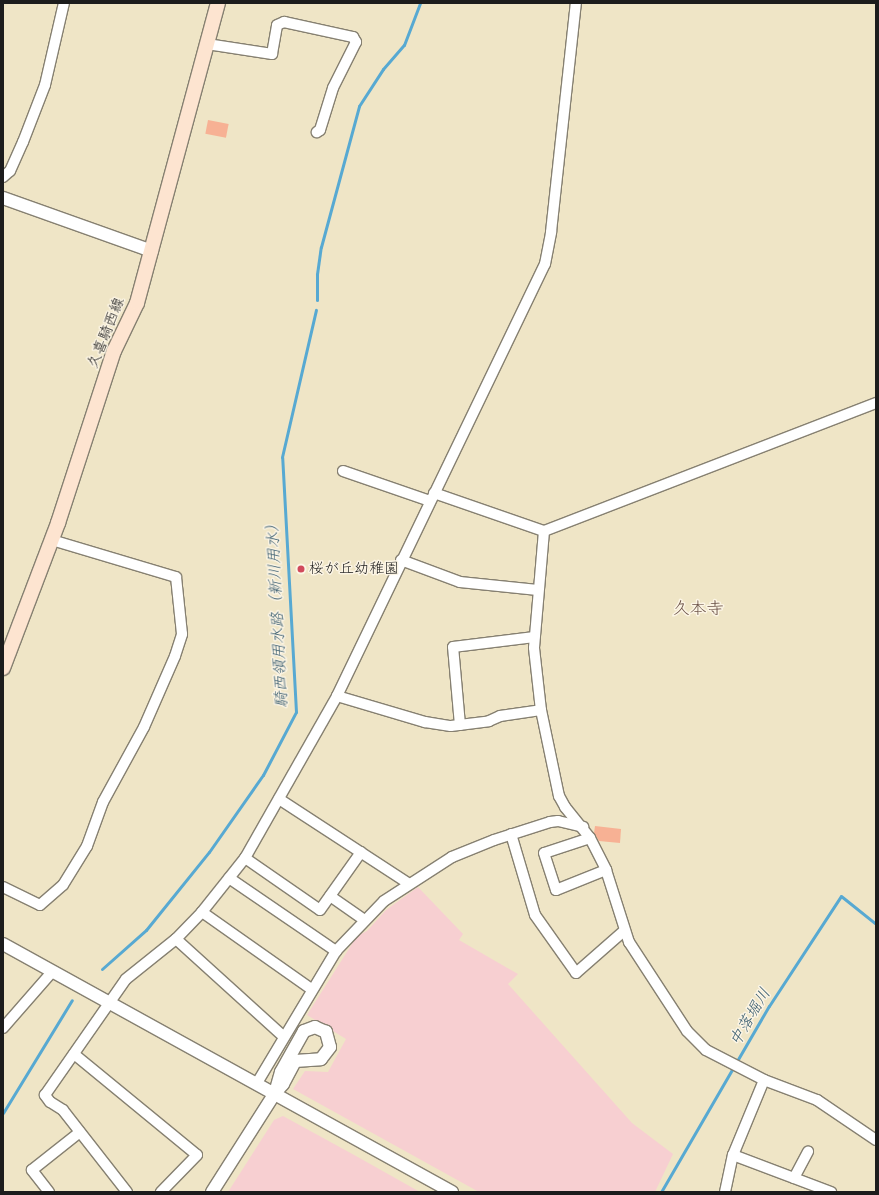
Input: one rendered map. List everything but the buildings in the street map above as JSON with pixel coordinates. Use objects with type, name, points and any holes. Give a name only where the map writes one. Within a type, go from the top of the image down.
[{"type":"main road","name":"久喜騎西線","points":[[3,668],[52,540],[114,351],[137,303],[218,3]]},
{"type":"street","points":[[3,177],[10,171],[24,142],[45,85],[64,3]]},
{"type":"street","points":[[122,1190],[63,1110],[50,1102],[45,1095],[132,973],[176,939],[202,912],[244,858],[337,696],[401,560],[545,264],[551,232],[576,3]]},
{"type":"street","points":[[208,44],[272,54],[277,24],[284,22],[353,37],[356,42],[333,88],[320,130],[317,132]]},
{"type":"street","points":[[3,198],[152,251]]},
{"type":"street","points":[[343,471],[544,531],[876,403]]},
{"type":"street","points":[[544,531],[534,637],[541,710],[559,796],[565,807],[583,827],[590,838],[606,870],[624,932],[641,963],[694,1040],[706,1050],[764,1080],[817,1100],[876,1140]]},
{"type":"street","points":[[3,886],[40,905],[63,885],[87,846],[103,802],[144,727],[175,656],[182,634],[176,577],[52,540]]},
{"type":"street","points":[[401,560],[460,582],[538,590]]},
{"type":"street","points":[[460,725],[453,647],[534,637]]},
{"type":"street","points":[[337,696],[425,722],[460,725],[541,710]]},
{"type":"street","points":[[279,799],[408,883]]},
{"type":"street","points":[[257,1083],[311,989],[336,952],[363,919],[408,883],[452,857],[511,834],[558,821],[583,827]]},
{"type":"street","points":[[511,834],[536,915],[576,973],[624,932]]},
{"type":"street","points":[[590,838],[544,853],[556,890],[606,870]]},
{"type":"street","points":[[244,858],[320,910],[361,852]]},
{"type":"street","points":[[229,878],[336,952]]},
{"type":"street","points":[[330,896],[363,919]]},
{"type":"street","points":[[202,912],[311,989]]},
{"type":"street","points":[[176,939],[283,1036]]},
{"type":"street","points":[[3,944],[452,1192]]},
{"type":"street","points":[[3,1028],[52,972]]},
{"type":"street","points":[[212,1192],[275,1093],[283,1084],[295,1061],[321,1059],[330,1047],[326,1032],[315,1027],[304,1031],[281,1072],[275,1093]]},
{"type":"street","points":[[74,1054],[197,1155],[161,1192]]},
{"type":"street","points":[[725,1192],[732,1155],[764,1080]]},
{"type":"street","points":[[49,1192],[32,1170],[80,1132]]},
{"type":"street","points":[[794,1178],[808,1152]]},
{"type":"street","points":[[732,1155],[831,1192]]},
{"type":"shaded area","points":[[418,887],[463,934],[459,940],[518,974],[508,984],[632,1123],[673,1154],[655,1192],[479,1192],[293,1089],[305,1071],[328,1072],[346,1039],[307,1015],[357,936],[367,931],[386,910]]},
{"type":"shaded area","points":[[283,1116],[420,1192],[228,1192],[274,1120]]},
{"type":"waterway","name":"騎西領用水路（新川用水）","points":[[317,300],[317,274],[321,247],[359,106],[383,69],[404,45],[420,3]]},
{"type":"waterway","name":"騎西領用水路（新川用水）","points":[[102,969],[146,930],[209,852],[263,775],[296,712],[282,457],[316,310]]},
{"type":"waterway","name":"中落堀川","points":[[661,1192],[769,1006],[841,896],[876,924]]},
{"type":"waterway","name":"騎西領用水路（新川用水）","points":[[3,1113],[72,1000]]},
{"type":"place","name":"桜が丘幼稚園","points":[[301,569]]},
{"type":"district","name":"久本寺","points":[[698,609]]}]
